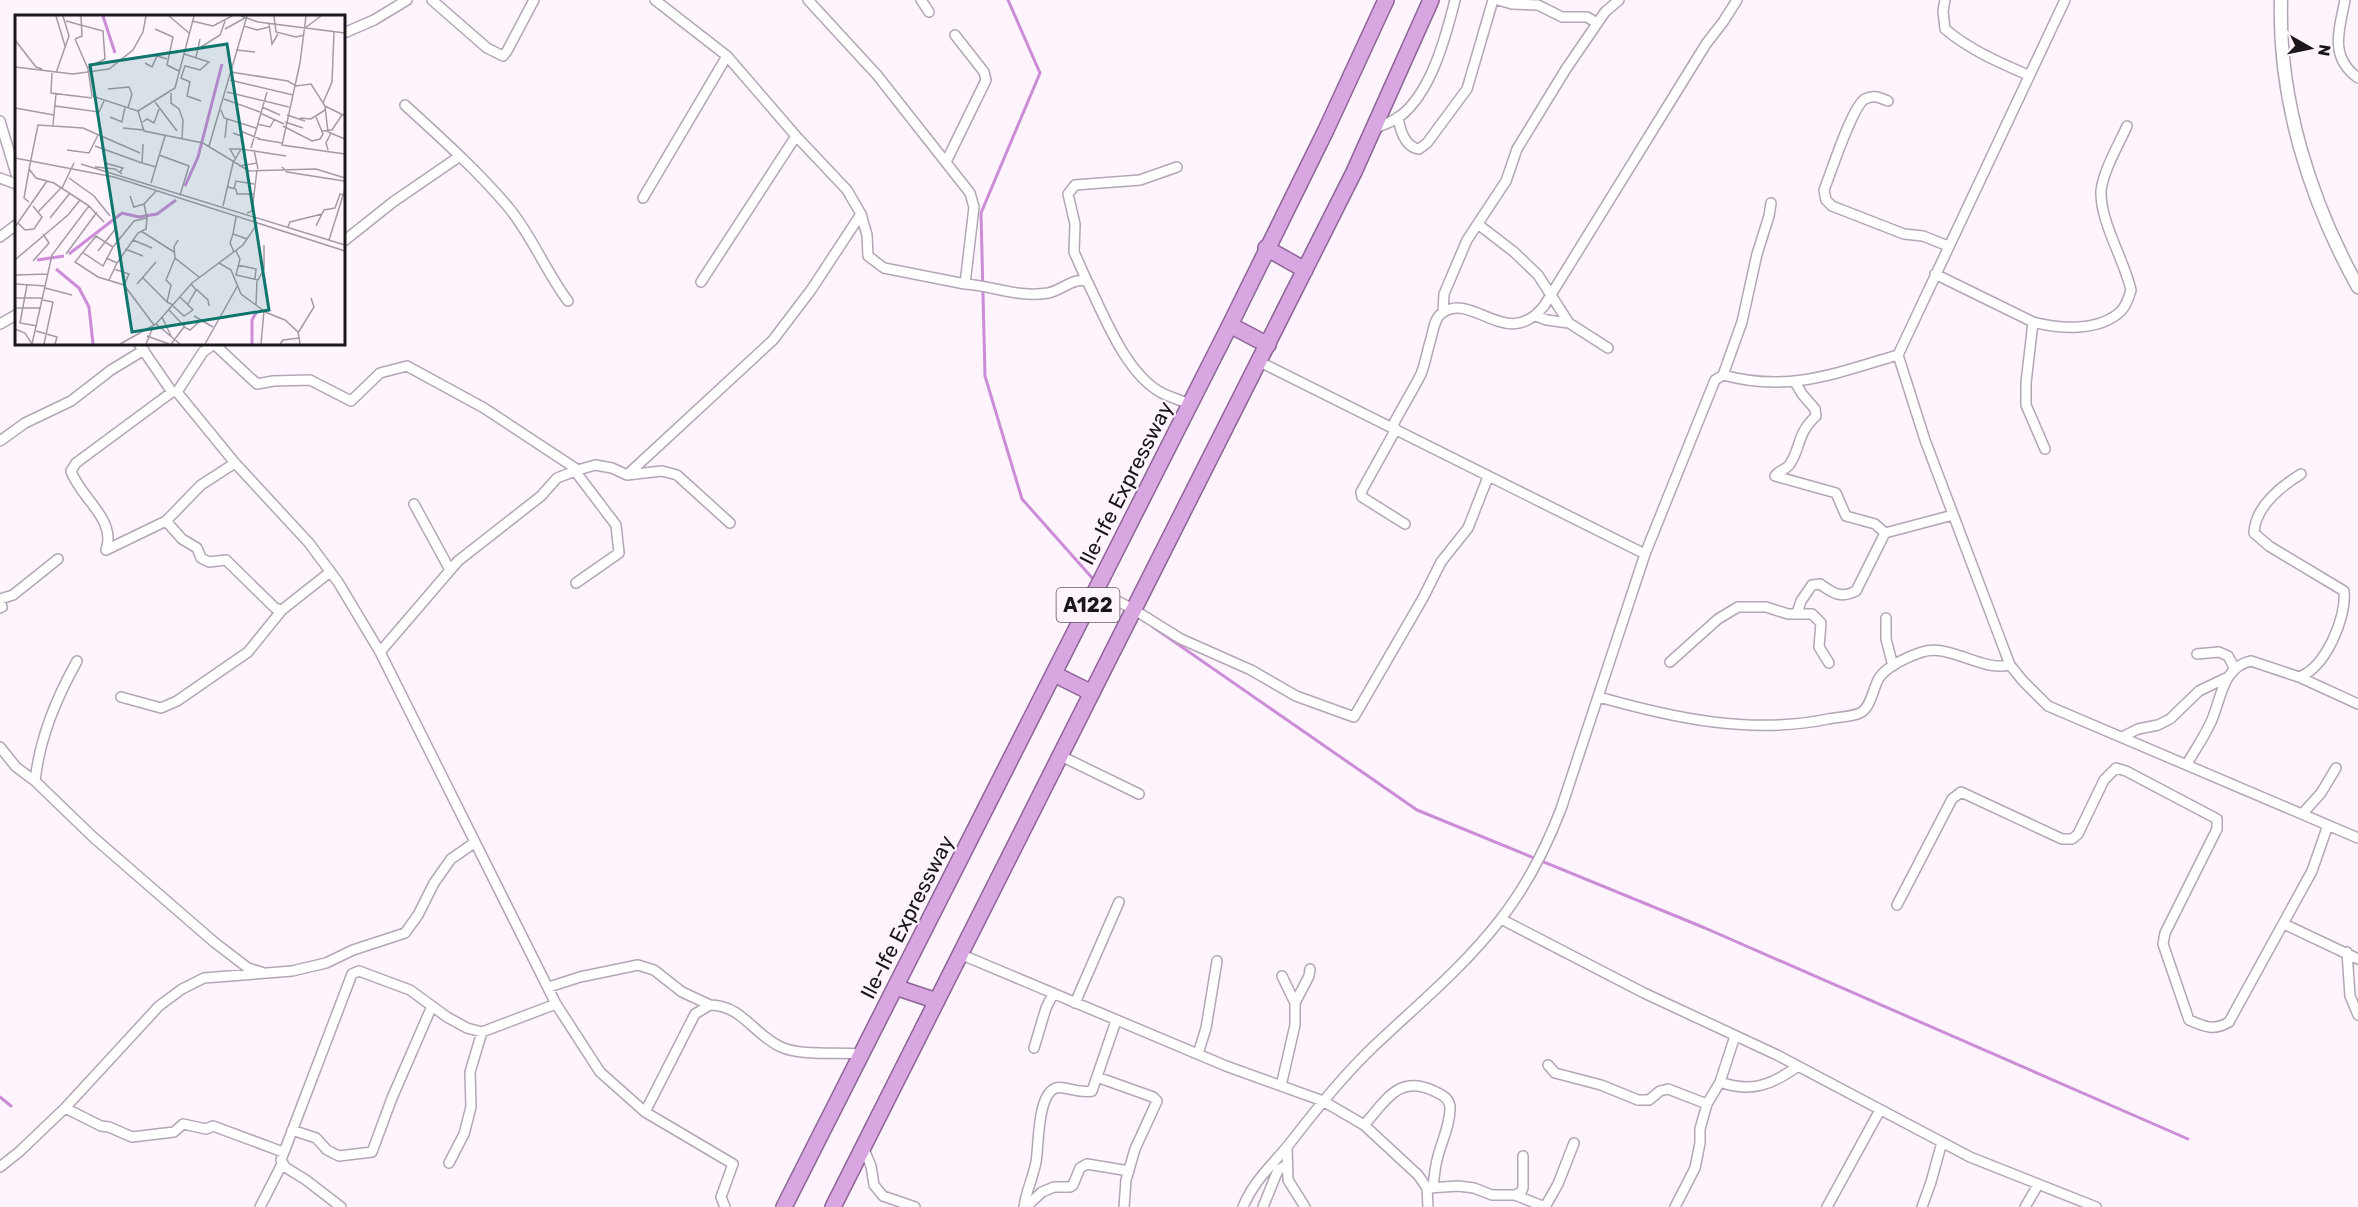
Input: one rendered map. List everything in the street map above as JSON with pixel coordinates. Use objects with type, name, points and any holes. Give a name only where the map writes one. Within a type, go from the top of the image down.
[{"type":"highway","name":"Ile-Ife Expressway","points":[[784,1207],[1230,325],[1386,0]]},
{"type":"highway","name":"A122","points":[[833,1207],[1133,609],[1260,362],[1354,172],[1431,0]]},
{"type":"highway","points":[[1266,248],[1305,270]]},
{"type":"highway","points":[[1230,325],[1268,345]]},
{"type":"highway","points":[[1054,674],[1092,693]]},
{"type":"highway","points":[[896,987],[936,1001]]},
{"type":"street","points":[[345,33],[374,20],[407,0]]},
{"type":"street","points":[[432,0],[487,48],[503,56],[534,0]]},
{"type":"street","points":[[655,0],[727,56],[795,136],[847,190],[861,214],[867,236],[868,256],[884,268],[965,284],[982,285],[1003,292],[1024,294],[1057,291],[1078,279],[1087,281]]},
{"type":"street","points":[[808,0],[877,75],[974,201],[965,284]]},
{"type":"street","points":[[921,0],[928,12]]},
{"type":"street","points":[[1373,129],[1398,117],[1413,103],[1429,76],[1447,33],[1455,0]]},
{"type":"street","points":[[1398,117],[1408,144],[1419,149],[1427,143],[1467,89],[1474,74],[1493,0]]},
{"type":"street","points":[[1498,0],[1512,4],[1538,5],[1562,17],[1587,17],[1597,23]]},
{"type":"street","points":[[1443,312],[1444,294],[1467,240],[1506,181],[1517,149],[1597,23],[1605,12],[1619,0]]},
{"type":"street","points":[[1405,524],[1362,497],[1361,492],[1422,372],[1437,319],[1443,312],[1457,309],[1475,312],[1509,325],[1536,316],[1706,44],[1724,22],[1737,0]]},
{"type":"street","points":[[1945,0],[1943,11],[1946,29],[1961,43],[1984,56],[2028,75]]},
{"type":"street","points":[[2282,0],[2281,16],[2287,82],[2301,157],[2346,265],[2358,287]]},
{"type":"street","points":[[2344,0],[2337,41],[2342,63],[2358,78]]},
{"type":"street","points":[[2063,2],[1898,355],[1926,440],[2010,665],[2048,706],[2358,838]]},
{"type":"street","points":[[946,162],[986,80],[984,72],[955,35]]},
{"type":"street","points":[[643,198],[727,56]]},
{"type":"street","points":[[1888,101],[1875,96],[1864,99],[1855,111],[1824,190],[1826,200],[1833,207],[1862,219],[1904,234],[1923,236],[1948,246]]},
{"type":"street","points":[[405,105],[460,156],[510,209],[553,281],[568,301]]},
{"type":"street","points":[[0,121],[15,171]]},
{"type":"street","points":[[1935,274],[2033,322],[2050,326],[2088,326],[2120,312],[2127,303],[2131,290],[2128,275],[2105,215],[2101,190],[2111,160],[2127,126]]},
{"type":"street","points":[[701,282],[795,136]]},
{"type":"street","points":[[345,240],[393,202],[460,156]]},
{"type":"street","points":[[1177,167],[1140,180],[1075,185],[1068,194],[1075,224],[1073,246],[1077,263],[1111,332],[1138,372],[1158,391],[1190,404]]},
{"type":"street","points":[[0,178],[15,184]]},
{"type":"street","points":[[1243,1207],[1251,1188],[1287,1148],[1323,1101],[1369,1051],[1468,958],[1501,919],[1532,870],[1550,835],[1599,697],[1645,554],[1703,406],[1715,380],[1723,375],[1742,322],[1756,254],[1771,203]]},
{"type":"street","points":[[627,475],[773,340],[812,290],[861,214]]},
{"type":"street","points":[[1479,225],[1514,252],[1538,275],[1569,323],[1608,348]]},
{"type":"street","points":[[0,237],[15,226]]},
{"type":"street","points":[[0,324],[15,316]]},
{"type":"street","points":[[1536,316],[1569,323]]},
{"type":"street","points":[[2033,322],[2026,383],[2026,405],[2045,449]]},
{"type":"street","points":[[213,345],[203,352],[174,392],[76,463],[71,471],[75,482],[101,515],[110,539],[106,550],[166,521],[201,485],[235,463]]},
{"type":"street","points":[[215,345],[257,384],[310,380],[351,401],[380,373],[407,366],[484,408],[577,471],[616,525],[619,553],[576,583]]},
{"type":"street","points":[[0,441],[25,423],[71,401],[141,347],[174,392],[235,463],[309,543],[330,572],[380,652],[556,1004],[600,1072],[645,1112],[733,1164],[721,1197],[725,1207]]},
{"type":"street","points":[[1723,375],[1757,382],[1796,382],[1830,375],[1898,355]]},
{"type":"street","points":[[1260,362],[1645,554]]},
{"type":"street","points":[[1796,382],[1802,394],[1815,409],[1816,416],[1800,435],[1790,463],[1775,476],[1836,493],[1845,516],[1875,525],[1885,533]]},
{"type":"street","points":[[380,652],[450,570],[541,495],[557,478],[595,465],[612,468],[627,475],[662,471],[677,475],[730,523]]},
{"type":"street","points":[[2299,677],[2309,673],[2317,665],[2334,638],[2344,607],[2344,591],[2269,546],[2254,533],[2254,525],[2281,486],[2301,474]]},
{"type":"street","points":[[1096,590],[1133,609],[1181,639],[1242,666],[1296,696],[1354,717],[1423,598],[1441,562],[1468,528],[1488,477]]},
{"type":"street","points":[[414,504],[450,570]]},
{"type":"street","points":[[1797,613],[1812,585],[1820,584],[1836,596],[1856,591],[1885,533],[1953,515]]},
{"type":"street","points":[[166,521],[182,539],[196,548],[201,558],[209,562],[226,560],[275,608],[282,610]]},
{"type":"street","points":[[0,608],[2,608],[0,600],[13,595],[58,559]]},
{"type":"street","points":[[121,697],[160,708],[177,701],[248,652],[282,610],[330,572]]},
{"type":"street","points":[[1671,662],[1718,619],[1738,607],[1766,607],[1788,615],[1812,614],[1821,623],[1819,647],[1829,663]]},
{"type":"street","points":[[1886,618],[1886,639],[1893,666]]},
{"type":"street","points":[[1599,697],[1653,713],[1713,723],[1759,726],[1818,722],[1860,713],[1867,706],[1880,676],[1893,666],[1922,651],[1938,650],[2000,668],[2010,665]]},
{"type":"street","points":[[2197,654],[2219,652],[2228,656],[2235,669]]},
{"type":"street","points":[[35,781],[39,750],[59,693],[77,661]]},
{"type":"street","points":[[2122,737],[2138,729],[2158,725],[2170,718],[2199,692],[2226,678],[2235,669],[2251,661],[2299,677],[2358,705]]},
{"type":"street","points":[[2187,764],[2211,721],[2226,678]]},
{"type":"street","points":[[0,747],[16,767],[35,781],[93,837],[214,942],[248,968],[266,974]]},
{"type":"street","points":[[1061,756],[1139,794]]},
{"type":"street","points":[[1897,905],[1952,799],[1961,792],[2062,839],[2072,838],[2078,834],[2104,780],[2116,768],[2126,771],[2217,819],[2217,829],[2165,933],[2163,944],[2189,1020],[2204,1027],[2218,1029],[2229,1022],[2284,924],[2312,871],[2328,825]]},
{"type":"street","points":[[2302,814],[2321,793],[2336,768]]},
{"type":"street","points":[[0,1167],[6,1164],[65,1108],[159,1006],[182,989],[204,978],[292,971],[326,963],[353,950],[405,933],[451,859],[474,843]]},
{"type":"street","points":[[1075,1003],[1119,902]]},
{"type":"street","points":[[1501,919],[1644,993],[1798,1066],[1970,1157],[2096,1207]]},
{"type":"street","points":[[2284,924],[2358,959]]},
{"type":"street","points":[[2347,952],[2350,996],[2358,1015]]},
{"type":"street","points":[[960,954],[1116,1021],[1323,1101],[1364,1125],[1430,1188]]},
{"type":"street","points":[[1198,1054],[1206,1028],[1217,961]]},
{"type":"street","points":[[549,987],[580,977],[638,965],[654,970],[682,992],[710,1005],[730,1008],[779,1046],[795,1052],[860,1054]]},
{"type":"street","points":[[1295,1002],[1309,976],[1310,969]]},
{"type":"street","points":[[260,1207],[282,1164],[283,1152],[352,974],[359,971],[410,990],[467,1028],[482,1032],[556,1004]]},
{"type":"street","points":[[1281,1086],[1295,1025],[1295,1002],[1282,976]]},
{"type":"street","points":[[1034,1048],[1046,1008],[1053,994]]},
{"type":"street","points":[[645,1112],[695,1014],[710,1005]]},
{"type":"street","points":[[292,1130],[316,1138],[327,1150],[339,1156],[372,1152],[392,1098],[432,1006]]},
{"type":"street","points":[[1025,1207],[1026,1189],[1035,1168],[1039,1146],[1038,1126],[1048,1095],[1053,1089],[1060,1087],[1081,1093],[1092,1091],[1116,1021]]},
{"type":"street","points":[[449,1163],[464,1134],[471,1107],[470,1072],[482,1032]]},
{"type":"street","points":[[1675,1207],[1695,1168],[1701,1143],[1700,1129],[1707,1104],[1720,1082],[1735,1036]]},
{"type":"street","points":[[1548,1065],[1555,1074],[1601,1085],[1638,1101],[1649,1100],[1660,1091],[1668,1089],[1707,1104]]},
{"type":"street","points":[[1720,1082],[1749,1088],[1779,1080],[1798,1066]]},
{"type":"street","points":[[1097,1077],[1153,1097],[1156,1101],[1135,1149],[1124,1207]]},
{"type":"street","points":[[1364,1125],[1393,1092],[1410,1084],[1422,1086],[1446,1097],[1450,1114],[1430,1188],[1428,1207]]},
{"type":"street","points":[[65,1108],[101,1126],[109,1126],[132,1137],[174,1132],[183,1125],[206,1129],[213,1126],[283,1152]]},
{"type":"street","points":[[1827,1207],[1880,1110]]},
{"type":"street","points":[[1922,1207],[1942,1142]]},
{"type":"street","points":[[1430,1188],[1458,1186],[1473,1188],[1492,1195],[1515,1195],[1545,1207],[1558,1184],[1574,1143]]},
{"type":"street","points":[[863,1147],[871,1166],[874,1185],[883,1196],[915,1207]]},
{"type":"street","points":[[1287,1148],[1288,1180],[1305,1207]]},
{"type":"street","points":[[1515,1195],[1523,1188],[1523,1156]]},
{"type":"street","points":[[282,1164],[341,1207]]},
{"type":"street","points":[[1025,1207],[1042,1192],[1054,1187],[1073,1185],[1080,1168],[1087,1164],[1129,1171]]},
{"type":"street","points":[[1263,1207],[1278,1170],[1287,1165]]},
{"type":"street","points":[[1418,1175],[1436,1165]]},
{"type":"street","points":[[2025,1207],[2038,1185]]},
{"type":"waterway","points":[[1008,0],[1040,73],[981,213],[985,376],[1022,499],[1094,580]]},
{"type":"waterway","points":[[1153,627],[1417,810],[1705,928],[2188,1139]]},
{"type":"waterway","points":[[0,1097],[11,1106]]}]
